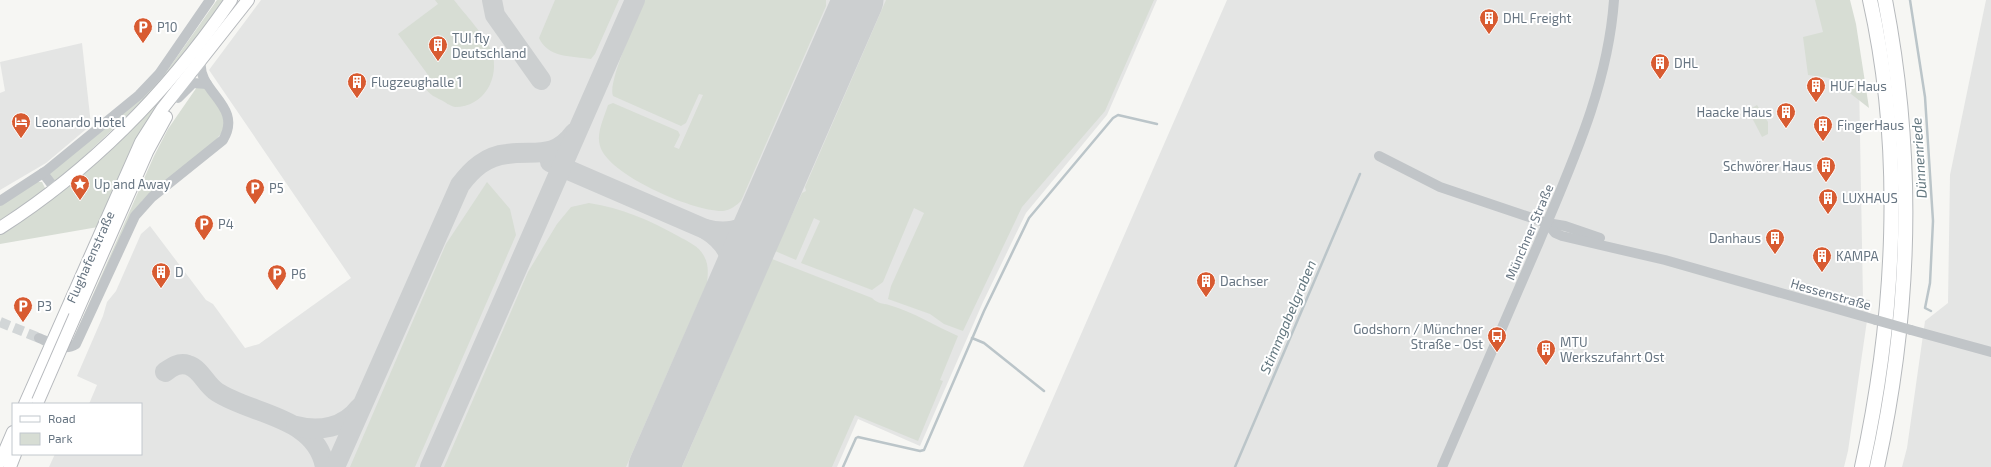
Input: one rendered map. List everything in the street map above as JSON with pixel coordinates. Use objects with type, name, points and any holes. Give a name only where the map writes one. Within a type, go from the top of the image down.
[{"type":"highway","points":[[1862,467],[1871,428],[1881,365],[1888,303],[1891,237],[1890,172],[1887,119],[1870,0]]},
{"type":"highway","points":[[1877,467],[1895,367],[1902,303],[1906,238],[1902,118],[1885,0]]},
{"type":"main road","points":[[0,228],[56,190],[101,151],[144,109],[188,57],[231,0]]},
{"type":"main road","name":"Flughafenstraße","points":[[25,403],[136,151],[154,121],[248,0]]},
{"type":"main road","name":"Flughafenstraße","points":[[37,403],[130,190],[158,131],[178,98],[187,78]]},
{"type":"main road","points":[[0,462],[12,434]]},
{"type":"main road","points":[[10,467],[15,455]]},
{"type":"street","points":[[0,201],[43,173],[106,123],[152,83],[210,0]]},
{"type":"street","name":"Münchner Straße","points":[[1442,467],[1547,223],[1595,101],[1608,48],[1614,0]]},
{"type":"street","points":[[39,338],[69,348],[76,344],[135,216],[150,200],[223,140],[228,129],[228,114],[207,84],[201,70],[201,60]]},
{"type":"street","points":[[178,98],[193,83],[207,84]]},
{"type":"street","name":"Hessenstraße","points":[[1379,156],[1440,187],[1547,223],[1569,227],[1665,260],[1991,352]]},
{"type":"street","points":[[43,173],[56,190]]},
{"type":"shaded area","points":[[261,0],[1157,0],[1107,115],[1026,213],[983,302],[920,446],[858,419],[837,467],[49,467],[55,455],[142,455],[142,403],[89,403],[97,385],[77,376],[103,316],[107,302],[116,291],[141,234],[150,226],[206,300],[213,304],[245,348],[259,344],[351,278],[209,70]]},
{"type":"shaded area","points":[[1227,0],[1848,0],[1859,80],[1863,299],[1870,300],[1848,451],[1844,467],[1023,467]]},
{"type":"shaded area","points":[[1986,0],[1991,0],[1991,467],[1902,467],[1907,448],[1925,321],[1948,303],[1950,175]]},
{"type":"shaded area","points":[[82,43],[91,125],[46,163],[0,190],[0,93],[5,91],[0,62]]},
{"type":"green space","points":[[217,0],[225,0],[172,73],[55,184],[49,173],[167,71]]},
{"type":"green space","points":[[435,0],[454,0],[480,33],[492,52],[494,72],[487,89],[482,96],[465,106],[455,107],[429,93],[426,89],[434,83],[398,34],[438,4]]},
{"type":"green space","points":[[555,0],[619,0],[595,54],[591,59],[554,53],[543,45],[539,38]]},
{"type":"green space","points":[[645,0],[826,0],[826,6],[741,201],[728,210],[710,210],[673,199],[654,190],[635,180],[619,169],[606,157],[600,146],[599,136],[601,126],[608,105],[613,103],[678,131],[680,135],[674,147],[679,149],[703,95],[699,94],[686,123],[681,126],[613,96],[612,89],[614,77],[630,34]]},
{"type":"green space","points":[[886,0],[1154,0],[1105,111],[1022,207],[963,331],[944,324],[930,314],[888,299],[891,286],[924,213],[914,208],[883,282],[872,290],[801,263],[820,221],[814,218],[796,260],[775,251],[802,193],[806,191],[805,187]]},
{"type":"green space","points":[[1815,0],[1850,0],[1856,24],[1869,108],[1829,78],[1808,75],[1803,37],[1823,32]]},
{"type":"green space","points":[[201,86],[218,103],[224,115],[224,130],[216,140],[142,201],[73,340],[154,156],[168,129],[197,87]]},
{"type":"green space","points":[[157,103],[160,106],[98,227],[0,244],[0,233],[43,204],[83,173],[139,122]]},
{"type":"green space","points":[[1757,105],[1768,122],[1768,134],[1762,137],[1750,114],[1752,108]]},
{"type":"green space","points":[[36,182],[42,182],[46,190],[0,224],[0,206]]},
{"type":"green space","points":[[487,182],[510,209],[516,235],[415,467],[350,467],[446,244]]},
{"type":"green space","points":[[589,203],[624,211],[667,230],[689,242],[702,252],[706,259],[708,273],[707,283],[626,467],[444,467],[528,272],[557,224],[571,207]]},
{"type":"green space","points":[[772,259],[872,298],[878,302],[907,311],[958,336],[940,380],[943,381],[918,441],[855,415],[832,467],[682,467]]},
{"type":"waterway","name":"Dünnenriede","points":[[1910,0],[1925,97],[1933,221],[1930,283],[1925,308],[1931,311]]},
{"type":"waterway","points":[[843,467],[856,438],[858,437],[920,451],[924,450],[984,311],[1029,218],[1113,118],[1118,115],[1157,124]]},
{"type":"waterway","name":"Stimmgabelgraben","points":[[1235,467],[1360,174]]},
{"type":"waterway","points":[[972,338],[984,343],[1044,391]]},
{"type":"taxiway","points":[[492,0],[495,15],[541,80]]},
{"type":"taxiway","points":[[430,467],[635,0]]},
{"type":"taxiway","points":[[847,25],[851,0]]},
{"type":"taxiway","points":[[335,467],[460,185],[480,164],[492,157],[507,154],[544,152],[551,150],[559,147],[574,133]]},
{"type":"taxiway","points":[[550,162],[705,229]]},
{"type":"taxiway","points":[[726,302],[731,280],[731,261],[723,244],[705,229],[725,232],[742,227],[757,217],[770,201]]},
{"type":"taxiway","points":[[165,372],[179,365],[188,365],[200,373],[209,385],[217,392],[231,400],[281,419],[296,427],[309,437],[319,450],[325,467]]},
{"type":"taxiway","points":[[296,426],[313,429],[330,427],[346,420],[359,408]]},
{"type":"runway","points":[[654,467],[858,0]]},
{"type":"tunnel","points":[[0,322],[39,338]]},
{"type":"place","name":"DHL Freight","points":[[1489,35]]},
{"type":"place","name":"P10","points":[[143,44]]},
{"type":"place","name":"TUI fly Deutschland","points":[[438,62]]},
{"type":"place","name":"DHL","points":[[1660,80]]},
{"type":"place","name":"Flugzeughalle 1","points":[[357,99]]},
{"type":"place","name":"HUF Haus","points":[[1816,103]]},
{"type":"place","name":"Haacke Haus","points":[[1786,129]]},
{"type":"place","name":"Leonardo Hotel","points":[[21,139]]},
{"type":"place","name":"FingerHaus","points":[[1823,142]]},
{"type":"place","name":"Schwörer Haus","points":[[1826,183]]},
{"type":"place","name":"Up and Away","points":[[80,201]]},
{"type":"place","name":"P5","points":[[255,205]]},
{"type":"place","name":"LUXHAUS","points":[[1828,215]]},
{"type":"place","name":"P4","points":[[204,241]]},
{"type":"place","name":"Danhaus","points":[[1775,255]]},
{"type":"place","name":"KAMPA","points":[[1822,273]]},
{"type":"place","name":"D","points":[[161,289]]},
{"type":"place","name":"P6","points":[[277,291]]},
{"type":"place","name":"Dachser","points":[[1206,298]]},
{"type":"place","name":"P3","points":[[23,323]]},
{"type":"place","name":"Godshorn / Münchner Straße - Ost","points":[[1497,353]]},
{"type":"place","name":"MTU Werkszufahrt Ost","points":[[1546,366]]}]
